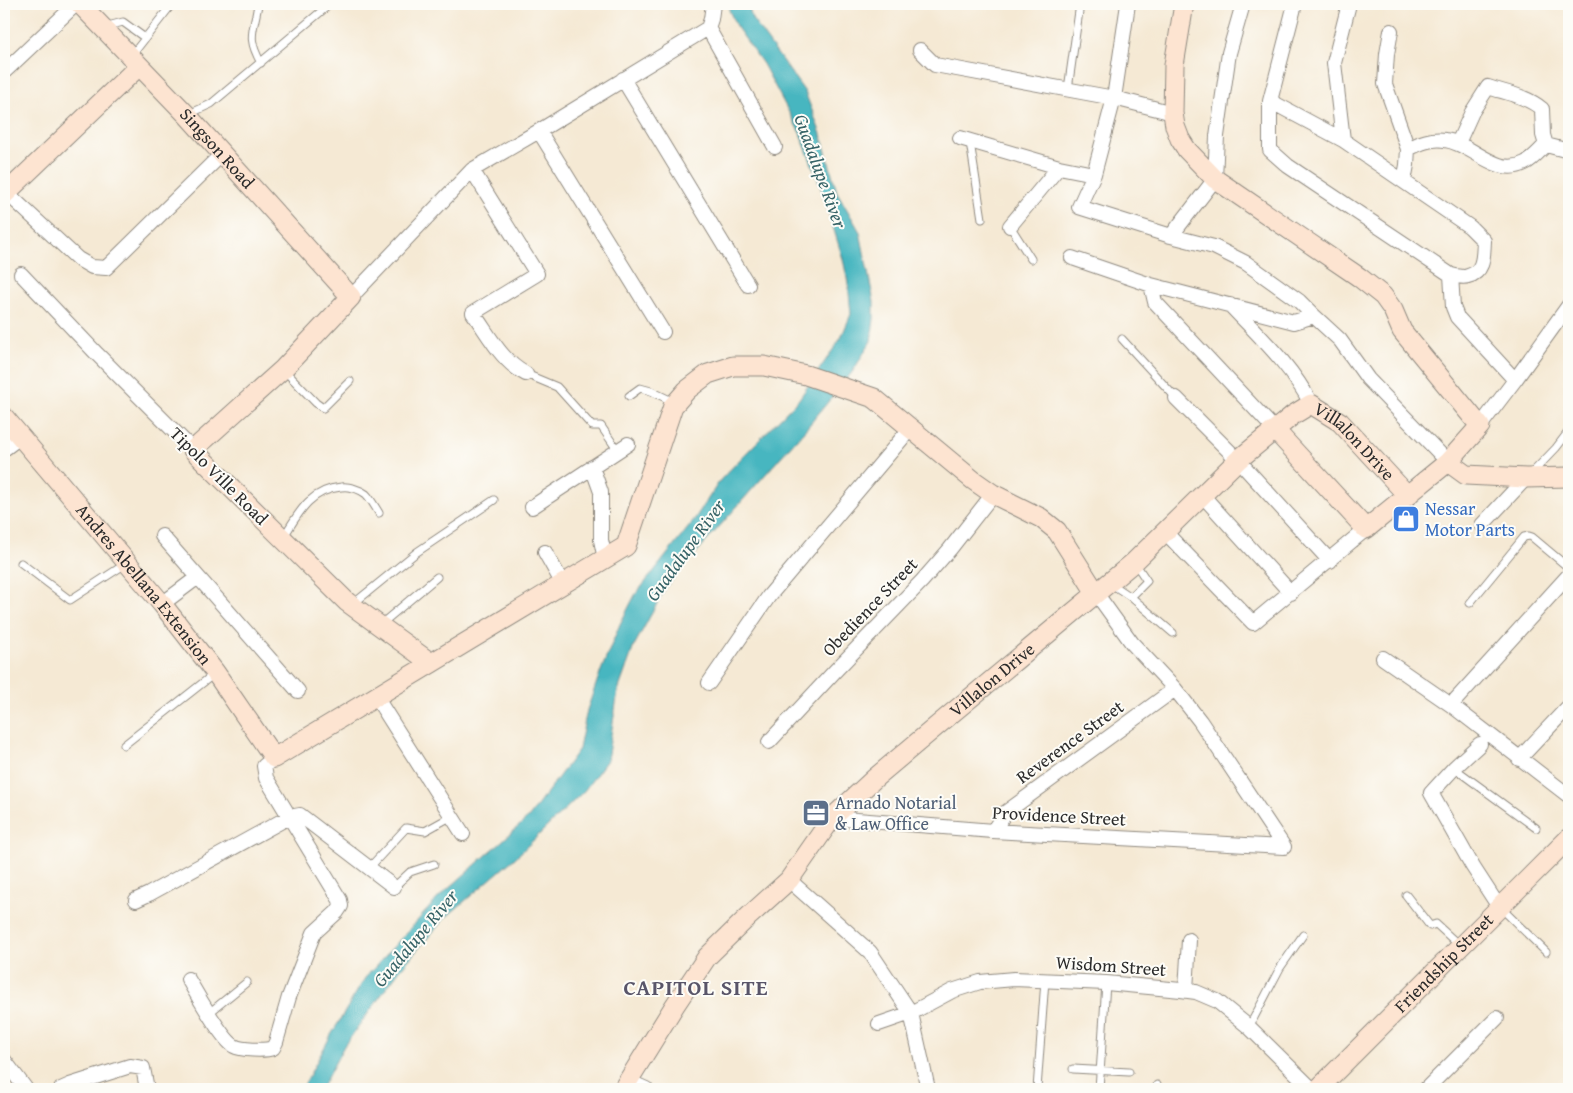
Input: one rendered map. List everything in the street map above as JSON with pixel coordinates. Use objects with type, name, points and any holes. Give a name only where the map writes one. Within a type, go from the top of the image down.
[{"type":"street","name":"Singson Road","points":[[78,4],[187,115],[350,297]]},
{"type":"street","points":[[4,72],[78,4]]},
{"type":"street","points":[[193,450],[282,369],[472,170],[708,28],[713,4]]},
{"type":"street","points":[[1128,4],[1114,98],[1094,174],[1079,207],[1171,236],[1214,247],[1246,264],[1300,301],[1340,340],[1368,379],[1448,462],[1466,475],[1526,478],[1569,477]]},
{"type":"street","points":[[1184,4],[1174,64],[1173,113],[1175,126],[1187,150],[1215,180],[1359,277],[1383,296],[1393,310],[1402,331],[1480,426]]},
{"type":"street","points":[[1171,236],[1215,180],[1217,136],[1229,53],[1242,4]]},
{"type":"street","points":[[1270,101],[1343,140],[1470,227],[1484,241],[1482,265],[1477,272],[1468,276],[1451,275],[1288,166],[1270,150],[1270,101],[1295,4]]},
{"type":"street","points":[[1343,140],[1334,62],[1348,4]]},
{"type":"street","points":[[708,28],[774,147]]},
{"type":"street","points":[[1390,31],[1385,84],[1408,149],[1404,181]]},
{"type":"street","points":[[920,50],[936,65],[1114,98],[1173,113]]},
{"type":"street","points":[[135,61],[5,193],[78,259],[92,267],[106,268],[222,155]]},
{"type":"street","points":[[623,79],[748,285]]},
{"type":"street","points":[[1458,143],[1472,112],[1488,87],[1521,97],[1542,109],[1543,135],[1546,145]]},
{"type":"street","points":[[539,131],[663,332]]},
{"type":"street","points":[[965,140],[1059,167],[1094,174]]},
{"type":"street","points":[[1408,149],[1425,141],[1446,140],[1458,143],[1497,164],[1514,166],[1526,163],[1546,145]]},
{"type":"street","points":[[1546,145],[1569,151]]},
{"type":"street","points":[[1010,226],[1059,167]]},
{"type":"street","points":[[472,170],[537,274],[473,313],[507,362],[526,374]]},
{"type":"street","points":[[1072,258],[1151,286],[1294,322],[1314,316]]},
{"type":"street","name":"Tipolo Ville Road","points":[[21,274],[96,354],[351,605],[431,663]]},
{"type":"street","points":[[1451,275],[1454,307],[1457,317],[1515,380]]},
{"type":"street","points":[[1151,286],[1155,302],[1366,529]]},
{"type":"street","points":[[1230,305],[1291,372],[1311,404]]},
{"type":"street","points":[[1165,532],[1254,623],[1448,462],[1480,426],[1569,305]]},
{"type":"street","points":[[188,979],[209,1013],[235,1047],[265,1051],[273,1048],[289,997],[314,933],[341,906],[340,900],[266,778],[264,766],[274,758],[626,546],[669,416],[676,403],[687,390],[708,374],[733,366],[764,366],[806,375],[874,398],[973,480],[993,494],[1041,518],[1057,531],[1103,588],[1132,643],[1175,690]]},
{"type":"street","points":[[1176,398],[1238,460],[1330,561]]},
{"type":"street","name":"Villalon Drive","points":[[626,1085],[707,957],[788,880],[832,818],[890,765],[1134,562],[1238,460],[1293,415],[1311,404],[1340,422],[1408,496]]},
{"type":"street","name":"Andres Abellana Extension","points":[[4,417],[162,604],[215,672],[274,758]]},
{"type":"street","points":[[709,683],[769,596],[910,429]]},
{"type":"street","points":[[4,449],[20,437]]},
{"type":"street","points":[[532,507],[623,447]]},
{"type":"street","points":[[592,467],[601,492],[601,540],[605,559]]},
{"type":"street","points":[[1482,524],[1526,478]]},
{"type":"street","name":"Obedience Street","points":[[769,742],[922,581],[993,494]]},
{"type":"street","points":[[1202,495],[1291,593]]},
{"type":"street","points":[[162,536],[298,691]]},
{"type":"street","points":[[545,552],[563,584]]},
{"type":"street","points":[[1451,705],[1569,575]]},
{"type":"street","points":[[162,604],[198,577]]},
{"type":"street","points":[[1383,658],[1451,705],[1569,796]]},
{"type":"street","name":"Reverence Street","points":[[993,831],[1005,813],[1175,690]]},
{"type":"street","name":"Providence Street","points":[[832,818],[993,831],[1284,848],[1200,721],[1175,690]]},
{"type":"street","points":[[376,697],[463,834]]},
{"type":"street","points":[[1519,759],[1569,706]]},
{"type":"street","points":[[1480,744],[1431,793],[1473,868],[1499,907]]},
{"type":"street","points":[[136,900],[289,816],[300,815],[394,888]]},
{"type":"street","name":"Friendship Street","points":[[1318,1089],[1569,838]]},
{"type":"street","points":[[788,880],[870,952],[911,1013],[928,1089]]},
{"type":"street","points":[[1186,990],[1189,940]]},
{"type":"street","name":"Wisdom Street","points":[[879,1024],[911,1013],[952,991],[980,982],[1014,978],[1186,990],[1217,1001],[1249,1027],[1312,1089]]},
{"type":"street","points":[[1426,1089],[1497,1018]]},
{"type":"street","points":[[4,1060],[26,1089]]},
{"type":"street","points":[[62,1089],[130,1066],[143,1068],[147,1089]]},
{"type":"street","points":[[626,1085],[646,1089]]},
{"type":"lane","points":[[135,61],[145,38],[172,4]]},
{"type":"lane","points":[[258,4],[251,36],[253,49],[261,63]]},
{"type":"lane","points":[[187,115],[211,104],[330,4]]},
{"type":"lane","points":[[1068,89],[1080,4]]},
{"type":"lane","points":[[103,28],[123,22],[145,38]]},
{"type":"lane","points":[[965,140],[982,219]]},
{"type":"lane","points":[[1010,226],[1031,259]]},
{"type":"lane","points":[[1122,339],[1176,398]]},
{"type":"lane","points":[[282,369],[323,408],[350,381]]},
{"type":"lane","points":[[526,374],[557,387],[592,426],[601,426],[623,447]]},
{"type":"lane","points":[[629,396],[640,388],[676,403]]},
{"type":"lane","points":[[1526,478],[1556,448],[1569,431]]},
{"type":"lane","points":[[283,538],[301,509],[320,491],[329,488],[350,486],[366,494],[380,513]]},
{"type":"lane","points":[[351,605],[417,552],[494,500]]},
{"type":"lane","points":[[1470,603],[1524,537],[1532,537],[1569,568]]},
{"type":"lane","points":[[21,563],[70,600],[128,562]]},
{"type":"lane","points":[[1131,598],[1147,581],[1134,562]]},
{"type":"lane","points":[[380,625],[437,577]]},
{"type":"lane","points":[[1103,588],[1131,598],[1173,633]]},
{"type":"lane","points":[[124,745],[215,672]]},
{"type":"lane","points":[[1454,768],[1536,828]]},
{"type":"lane","points":[[369,868],[406,828],[425,831],[452,816]]},
{"type":"lane","points":[[394,888],[410,872],[434,864]]},
{"type":"lane","points":[[1406,895],[1430,926],[1436,924],[1460,946]]},
{"type":"lane","points":[[1499,907],[1546,952]]},
{"type":"lane","points":[[1249,1027],[1280,968],[1303,935]]},
{"type":"lane","points":[[1037,1089],[1045,980]]},
{"type":"lane","points":[[209,1013],[247,982]]},
{"type":"lane","points":[[1099,1089],[1106,983]]},
{"type":"lane","points":[[1073,1068],[1128,1072]]},
{"type":"water","name":"Guadalupe River","points":[[730,4],[748,4],[752,19],[805,92],[821,134],[837,192],[860,232],[874,302],[871,341],[853,371],[810,424],[666,587],[634,646],[618,691],[607,760],[584,791],[515,858],[445,918],[399,971],[344,1046],[321,1089],[302,1089],[365,978],[438,898],[529,817],[579,749],[587,710],[600,673],[620,624],[635,595],[692,523],[721,479],[799,399],[841,338],[851,314],[843,259],[820,185],[800,133],[763,64],[736,26],[729,10]]},
{"type":"place","name":"Nessar Motor Parts","points":[[1406,519]]},
{"type":"place","name":"Arnado Notarial & Law Office","points":[[816,813]]},
{"type":"district","name":"CAPITOL SITE","points":[[696,987]]}]
